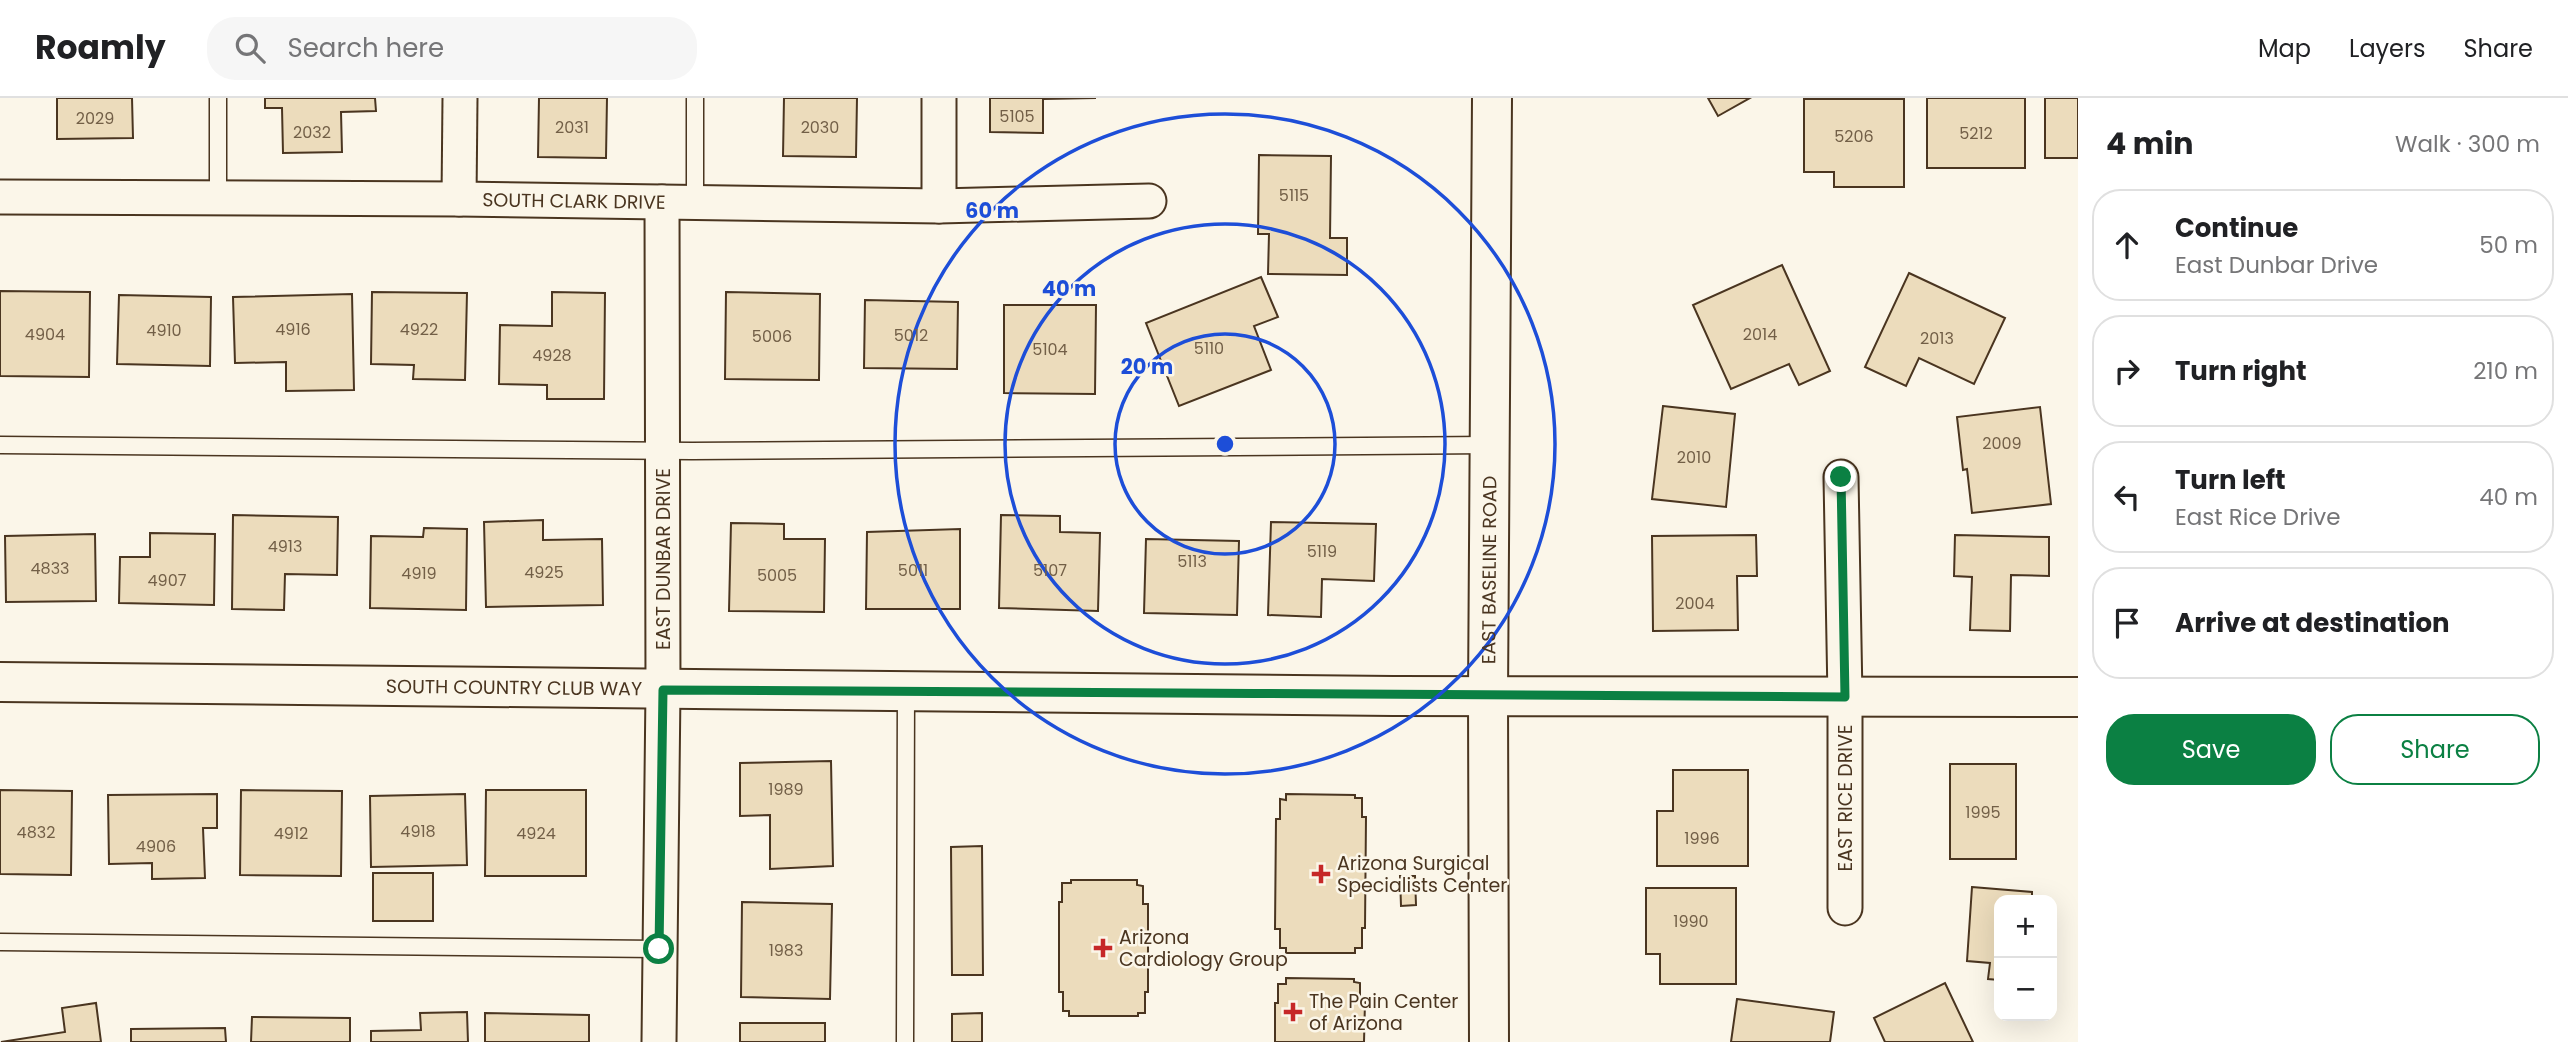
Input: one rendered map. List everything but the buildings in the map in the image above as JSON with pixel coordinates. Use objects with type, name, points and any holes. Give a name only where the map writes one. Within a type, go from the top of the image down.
[{"type":"street","points":[[459,199],[460,98]]},
{"type":"street","points":[[939,98],[939,206]]},
{"type":"street","name":"EAST BASELINE ROAD","points":[[1489,1042],[1492,98]]},
{"type":"street","name":"SOUTH CLARK DRIVE","points":[[0,197],[459,199],[939,206],[1149,201]]},
{"type":"street","name":"EAST DUNBAR DRIVE","points":[[659,1042],[663,690],[662,202]]},
{"type":"street","name":"EAST RICE DRIVE","points":[[1841,477],[1845,908]]},
{"type":"street","name":"SOUTH COUNTRY CLUB WAY","points":[[0,682],[1488,696],[2078,697]]},
{"type":"lane","points":[[218,98],[218,197]]},
{"type":"lane","points":[[695,98],[695,202]]},
{"type":"lane","points":[[0,446],[663,451],[1490,445]]},
{"type":"lane","points":[[905,1042],[906,689]]},
{"type":"lane","points":[[0,942],[659,949]]},
{"type":"place","name":"Arizona Surgical Specialists Center","points":[[1321,874]]},
{"type":"place","name":"Arizona Cardiology Group","points":[[1103,948]]},
{"type":"place","name":"The Pain Center of Arizona","points":[[1293,1012]]},
{"type":"route","points":[[659,949],[663,690],[906,689],[1393,696],[1845,697],[1841,477]]}]
